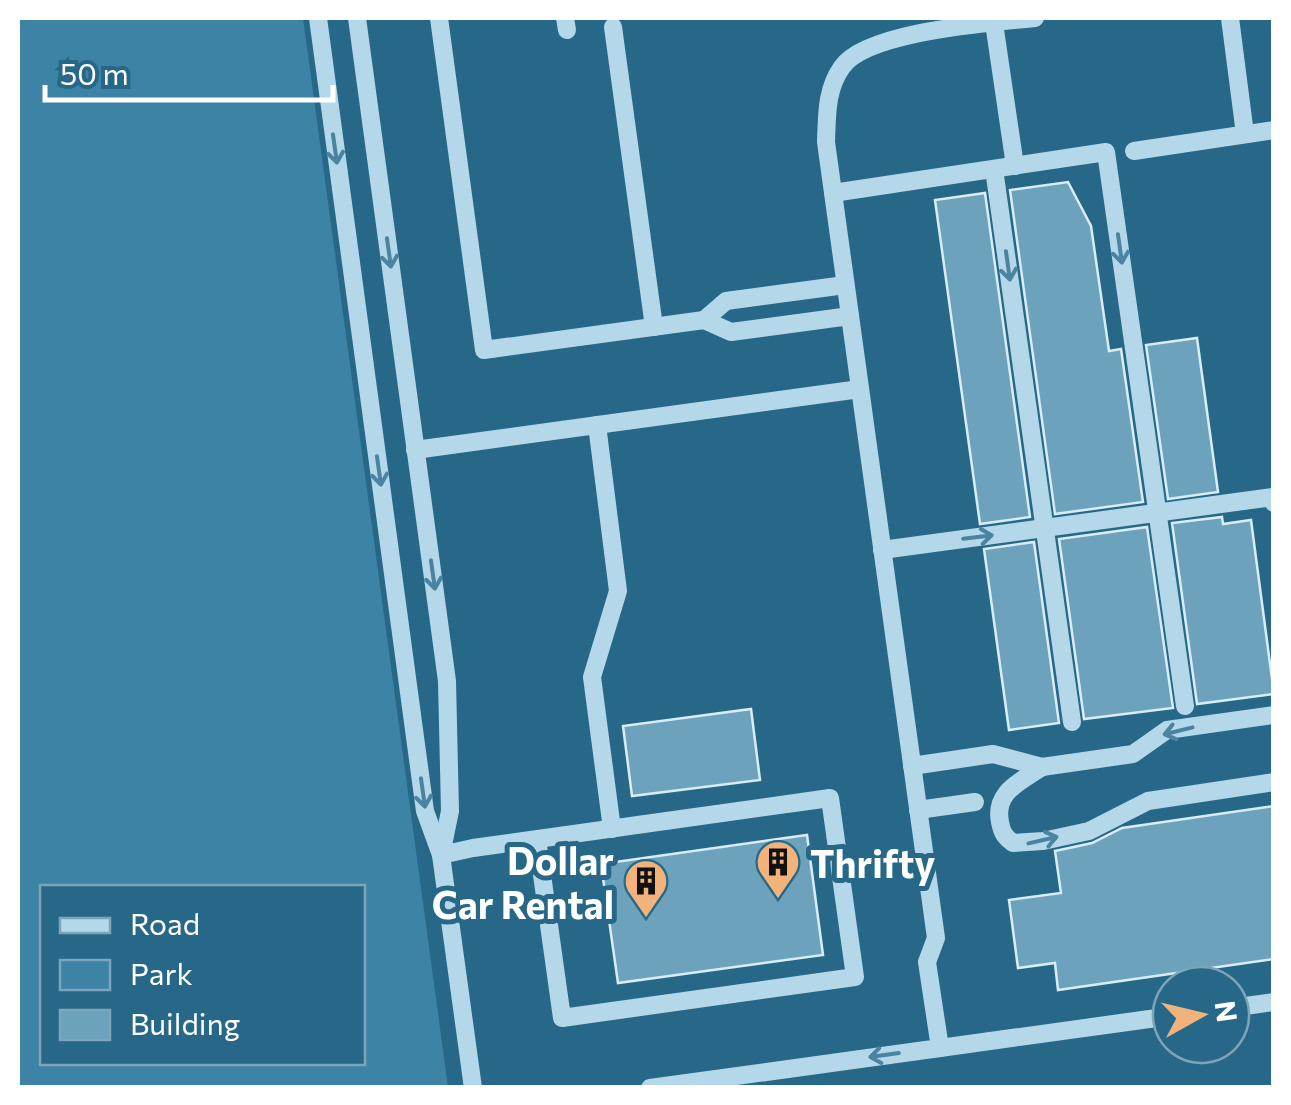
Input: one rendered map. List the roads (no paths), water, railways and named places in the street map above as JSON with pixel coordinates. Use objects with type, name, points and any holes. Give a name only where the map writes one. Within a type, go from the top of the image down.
[{"type":"lane","points":[[318,18],[426,811],[441,855],[473,1088]]},
{"type":"lane","points":[[357,18],[447,681],[450,810],[441,855]]},
{"type":"lane","points":[[439,18],[484,350],[704,320],[726,302],[845,285]]},
{"type":"lane","points":[[940,1048],[928,962],[936,938],[826,142],[828,99],[843,65],[876,43],[1034,18]]},
{"type":"lane","points":[[1230,18],[1246,134]]},
{"type":"lane","points":[[994,23],[1015,166]]},
{"type":"lane","points":[[613,27],[654,327]]},
{"type":"lane","points":[[1134,151],[1246,134],[1273,135]]},
{"type":"lane","points":[[833,193],[1106,152],[1184,706]]},
{"type":"lane","points":[[994,169],[1072,722]]},
{"type":"lane","points":[[704,320],[731,332],[850,316]]},
{"type":"lane","points":[[415,450],[860,389]]},
{"type":"lane","points":[[597,425],[618,591],[592,677],[612,829]]},
{"type":"lane","points":[[882,550],[1273,497],[1274,503]]},
{"type":"lane","points":[[912,766],[993,754],[1042,767],[1133,754],[1167,730],[1274,716]]},
{"type":"lane","points":[[1042,767],[1008,790],[998,808],[1001,828],[1013,843],[1088,831],[1148,801],[1274,782]]},
{"type":"lane","points":[[441,855],[537,840],[612,829],[830,798],[855,977],[562,1018],[537,840]]},
{"type":"lane","points":[[918,810],[975,802]]},
{"type":"lane","points":[[650,1088],[1151,1019]]},
{"type":"place","name":"Thrifty","points":[[778,900]]},
{"type":"place","name":"Dollar Car Rental","points":[[646,919]]}]
